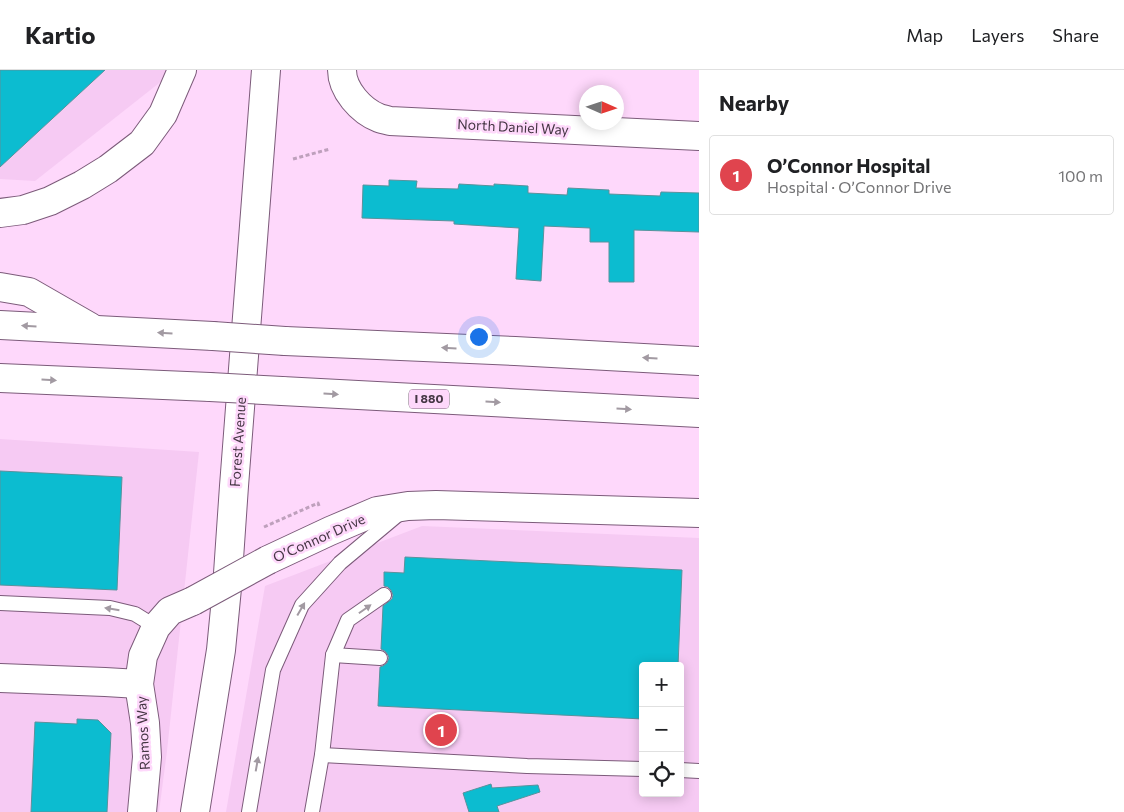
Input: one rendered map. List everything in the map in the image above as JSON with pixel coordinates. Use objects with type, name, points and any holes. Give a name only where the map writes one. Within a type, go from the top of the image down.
[{"type":"main road","points":[[0,213],[23,210],[50,201],[108,169],[142,143],[163,114],[182,70]]},
{"type":"main road","name":"Forest Avenue","points":[[195,812],[221,650],[228,588],[266,70]]},
{"type":"main road","name":"North Daniel Way","points":[[342,70],[346,86],[352,97],[378,118],[390,121],[699,136]]},
{"type":"main road","points":[[0,287],[29,292],[93,330]]},
{"type":"main road","points":[[0,325],[699,361]]},
{"type":"main road","name":"I 880","points":[[0,378],[210,387],[699,413]]},
{"type":"main road","name":"O’Connor Drive","points":[[139,684],[143,656],[156,627],[170,611],[193,601],[268,560],[377,511],[408,506],[436,505],[699,513]]},
{"type":"main road","points":[[0,678],[139,684]]},
{"type":"main road","name":"Ramos Way","points":[[139,684],[145,723],[147,757],[142,812]]},
{"type":"lane","points":[[249,812],[273,670],[302,606],[340,563],[408,506]]},
{"type":"lane","points":[[312,812],[322,755],[333,656],[348,620],[384,595]]},
{"type":"lane","points":[[0,603],[110,608],[135,614],[156,627]]},
{"type":"lane","points":[[333,656],[380,658]]},
{"type":"lane","points":[[322,755],[527,766],[639,769]]},
{"type":"lane","points":[[684,770],[699,771]]},
{"type":"path","points":[[293,159],[330,149]]},
{"type":"path","points":[[264,527],[318,503],[320,510]]},
{"type":"shaded area","points":[[0,70],[168,70],[168,76],[35,181],[0,179]]},
{"type":"shaded area","points":[[0,439],[199,452],[159,812],[0,812]]},
{"type":"shaded area","points":[[422,526],[699,538],[699,812],[226,812],[265,586]]},
{"type":"building","points":[[0,70],[105,70],[0,167]]},
{"type":"building","points":[[389,180],[417,181],[416,188],[458,189],[459,184],[494,186],[494,184],[528,186],[528,193],[567,195],[568,188],[609,190],[609,194],[660,196],[661,192],[699,193],[699,232],[634,230],[634,282],[609,282],[609,242],[590,242],[590,228],[544,226],[541,281],[516,279],[519,228],[454,224],[454,221],[362,218],[363,185],[389,186]]},
{"type":"building","points":[[0,471],[122,477],[117,590],[0,585]]},
{"type":"building","points":[[405,557],[682,570],[678,662],[639,662],[639,719],[378,706],[380,667],[387,663],[389,658],[385,651],[381,649],[383,606],[392,599],[393,595],[388,587],[384,586],[384,572],[404,573]]},
{"type":"building","points":[[77,719],[98,720],[111,733],[107,812],[31,812],[35,722],[77,724]]},
{"type":"building","points":[[491,784],[492,788],[538,785],[540,792],[497,806],[499,812],[469,812],[463,793]]},
{"type":"place","name":"O’Connor Hospital","points":[[441,730]]}]
